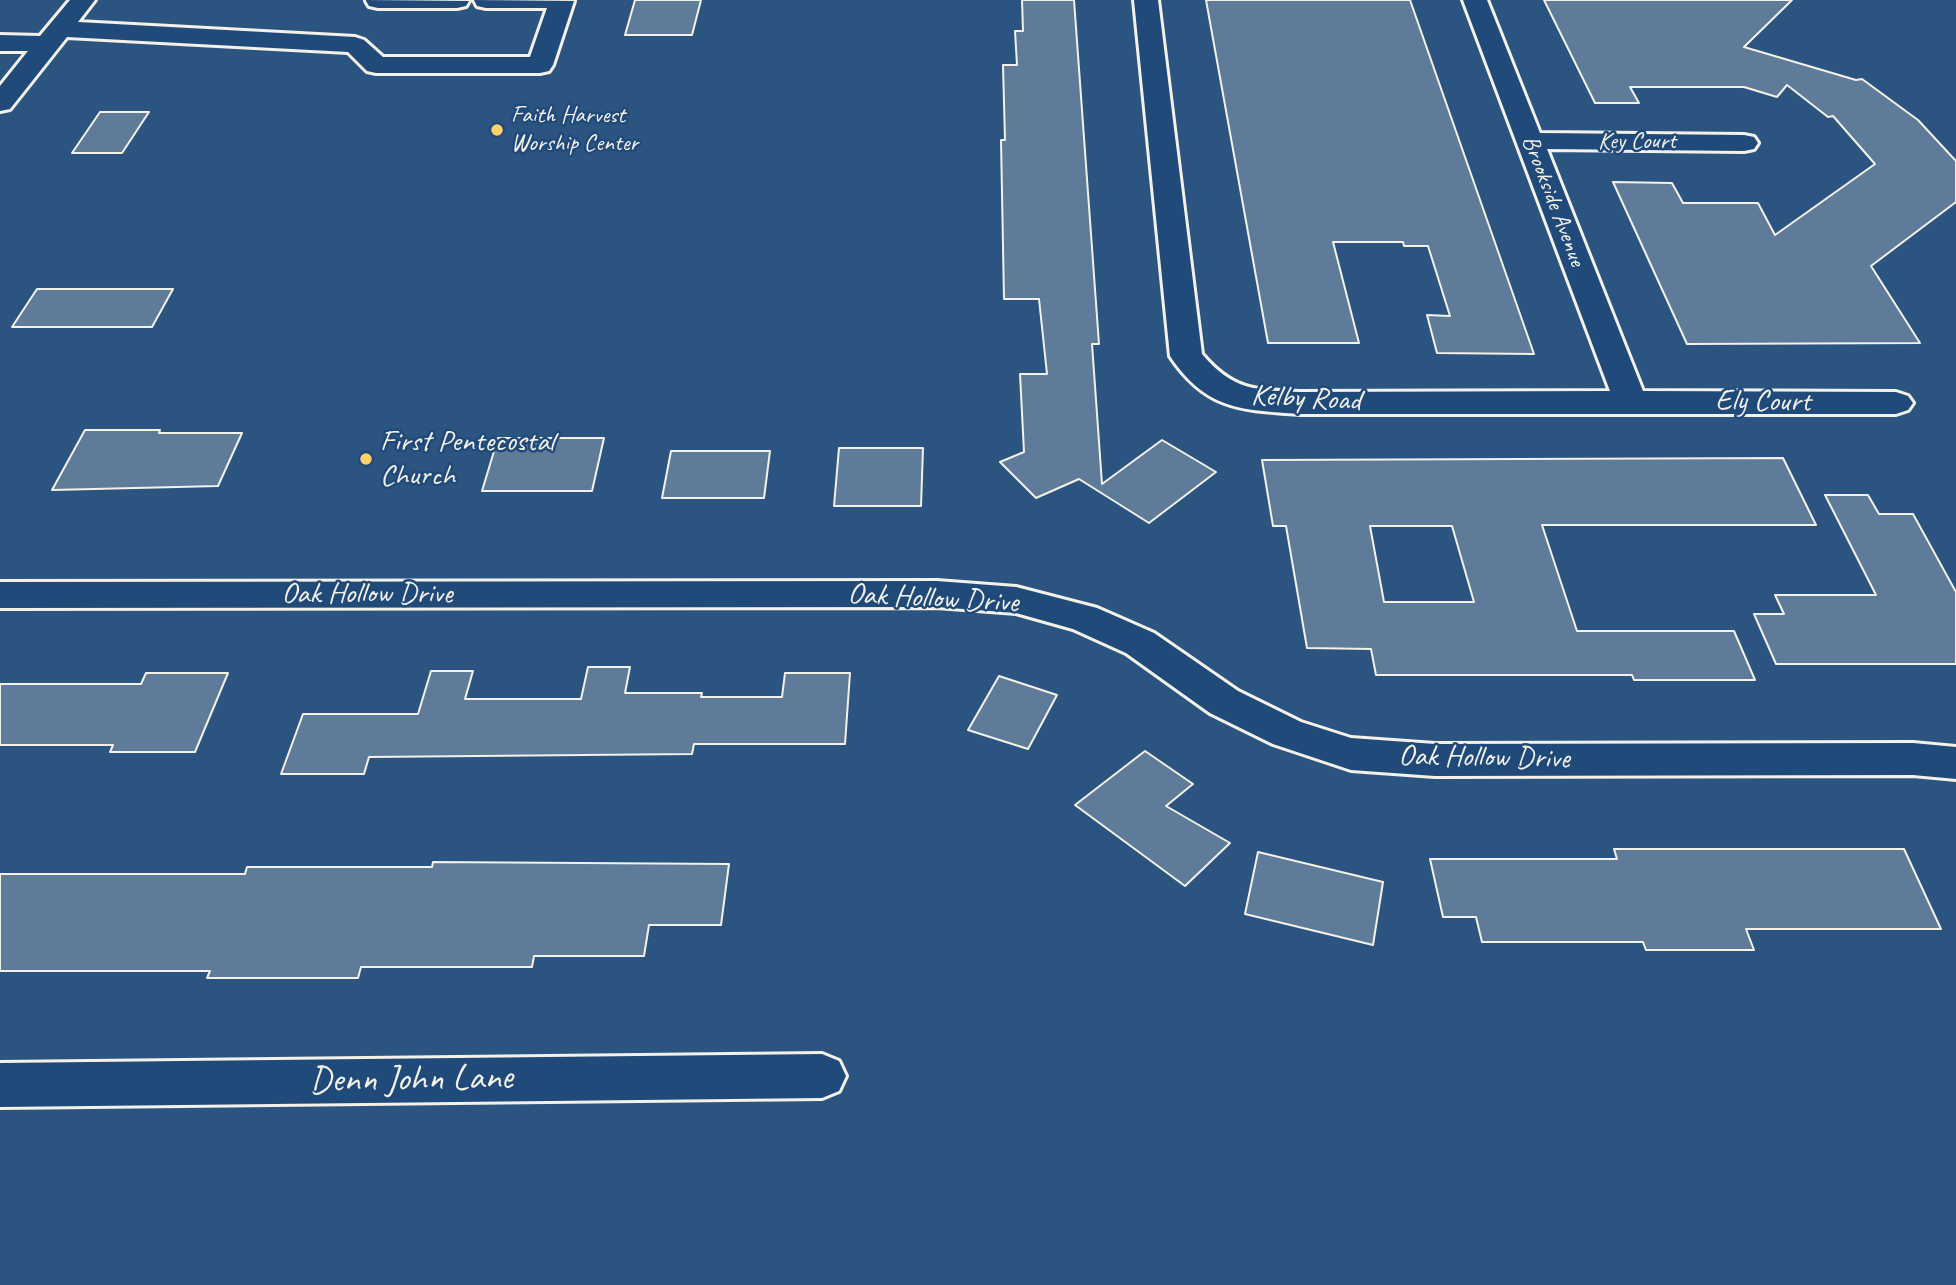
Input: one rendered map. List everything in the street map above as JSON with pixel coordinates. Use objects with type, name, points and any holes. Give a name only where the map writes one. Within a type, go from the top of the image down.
[{"type":"street","points":[[0,103],[83,0]]},
{"type":"street","points":[[355,45],[379,0],[457,1]]},
{"type":"street","name":"Kelby Road","points":[[1146,0],[1186,356],[1206,380],[1245,400],[1301,403],[1631,401]]},
{"type":"street","name":"Brookside Avenue","points":[[1475,0],[1631,401]]},
{"type":"street","points":[[0,43],[53,36],[355,45],[376,65],[540,65],[562,1],[486,1]]},
{"type":"street","name":"Key Court","points":[[1530,141],[1744,143]]},
{"type":"street","name":"Ely Court","points":[[1631,401],[1896,403]]},
{"type":"street","name":"Oak Hollow Drive","points":[[0,595],[937,594],[1016,600],[1084,618],[1140,643],[1224,702],[1287,733],[1351,754],[1435,760],[1913,759],[1956,763]]},
{"type":"street","name":"Denn John Lane","points":[[0,1085],[822,1076]]},
{"type":"building","points":[[635,0],[701,0],[692,35],[625,35]]},
{"type":"building","points":[[1022,0],[1074,0],[1099,344],[1092,344],[1102,484],[1162,440],[1216,472],[1149,523],[1079,479],[1036,498],[1000,462],[1024,452],[1020,374],[1047,374],[1039,299],[1004,299],[1001,140],[1005,140],[1003,65],[1017,65],[1015,31],[1023,31]]},
{"type":"building","points":[[1206,0],[1410,0],[1534,354],[1437,353],[1427,315],[1450,316],[1428,246],[1404,246],[1403,242],[1333,242],[1359,343],[1268,343]]},
{"type":"building","points":[[1544,0],[1792,0],[1744,47],[1856,80],[1862,79],[1918,120],[1956,161],[1956,202],[1871,266],[1920,343],[1687,344],[1613,182],[1672,183],[1683,203],[1758,203],[1775,235],[1875,164],[1833,116],[1828,117],[1787,85],[1777,97],[1744,87],[1630,87],[1639,103],[1595,103]]},
{"type":"building","points":[[100,112],[149,112],[122,153],[72,153]]},
{"type":"building","points":[[37,289],[173,289],[152,327],[12,327]]},
{"type":"building","points":[[85,430],[242,433],[218,486],[52,490]]},
{"type":"building","points":[[498,438],[604,438],[592,491],[482,491]]},
{"type":"building","points":[[839,448],[923,448],[921,506],[834,506]]},
{"type":"building","points":[[671,451],[770,451],[764,498],[662,498]]},
{"type":"building","points":[[1783,458],[1816,525],[1542,525],[1577,631],[1734,631],[1755,680],[1634,680],[1632,675],[1376,675],[1371,649],[1307,648],[1286,526],[1273,526],[1262,460]],"holes":[[[1370,526],[1452,526],[1474,602],[1384,602]]]},
{"type":"building","points":[[1825,495],[1868,495],[1879,514],[1913,514],[1956,592],[1956,664],[1776,664],[1754,614],[1784,614],[1775,595],[1876,595]]},
{"type":"building","points":[[588,667],[630,667],[625,693],[702,693],[701,697],[782,697],[785,673],[850,673],[845,744],[694,744],[692,754],[369,757],[364,774],[281,774],[303,714],[418,714],[431,671],[473,671],[465,699],[581,699]]},
{"type":"building","points":[[146,673],[228,673],[195,752],[110,752],[113,745],[0,745],[0,684],[141,684]]},
{"type":"building","points":[[999,676],[1057,695],[1028,749],[968,730]]},
{"type":"building","points":[[1145,751],[1193,784],[1166,806],[1230,843],[1185,886],[1075,805]]},
{"type":"building","points":[[1614,849],[1904,849],[1941,929],[1746,929],[1754,950],[1646,950],[1643,942],[1482,942],[1476,917],[1443,917],[1430,859],[1617,859]]},
{"type":"building","points":[[1258,852],[1383,882],[1373,945],[1245,914]]},
{"type":"building","points":[[433,862],[729,864],[721,925],[649,925],[644,956],[534,956],[532,967],[361,967],[358,978],[207,978],[210,971],[0,971],[0,874],[245,874],[247,867],[432,867]]},
{"type":"place","name":"Faith Harvest Worship Center","points":[[497,130]]},
{"type":"place","name":"First Pentecostal Church","points":[[366,459]]}]
